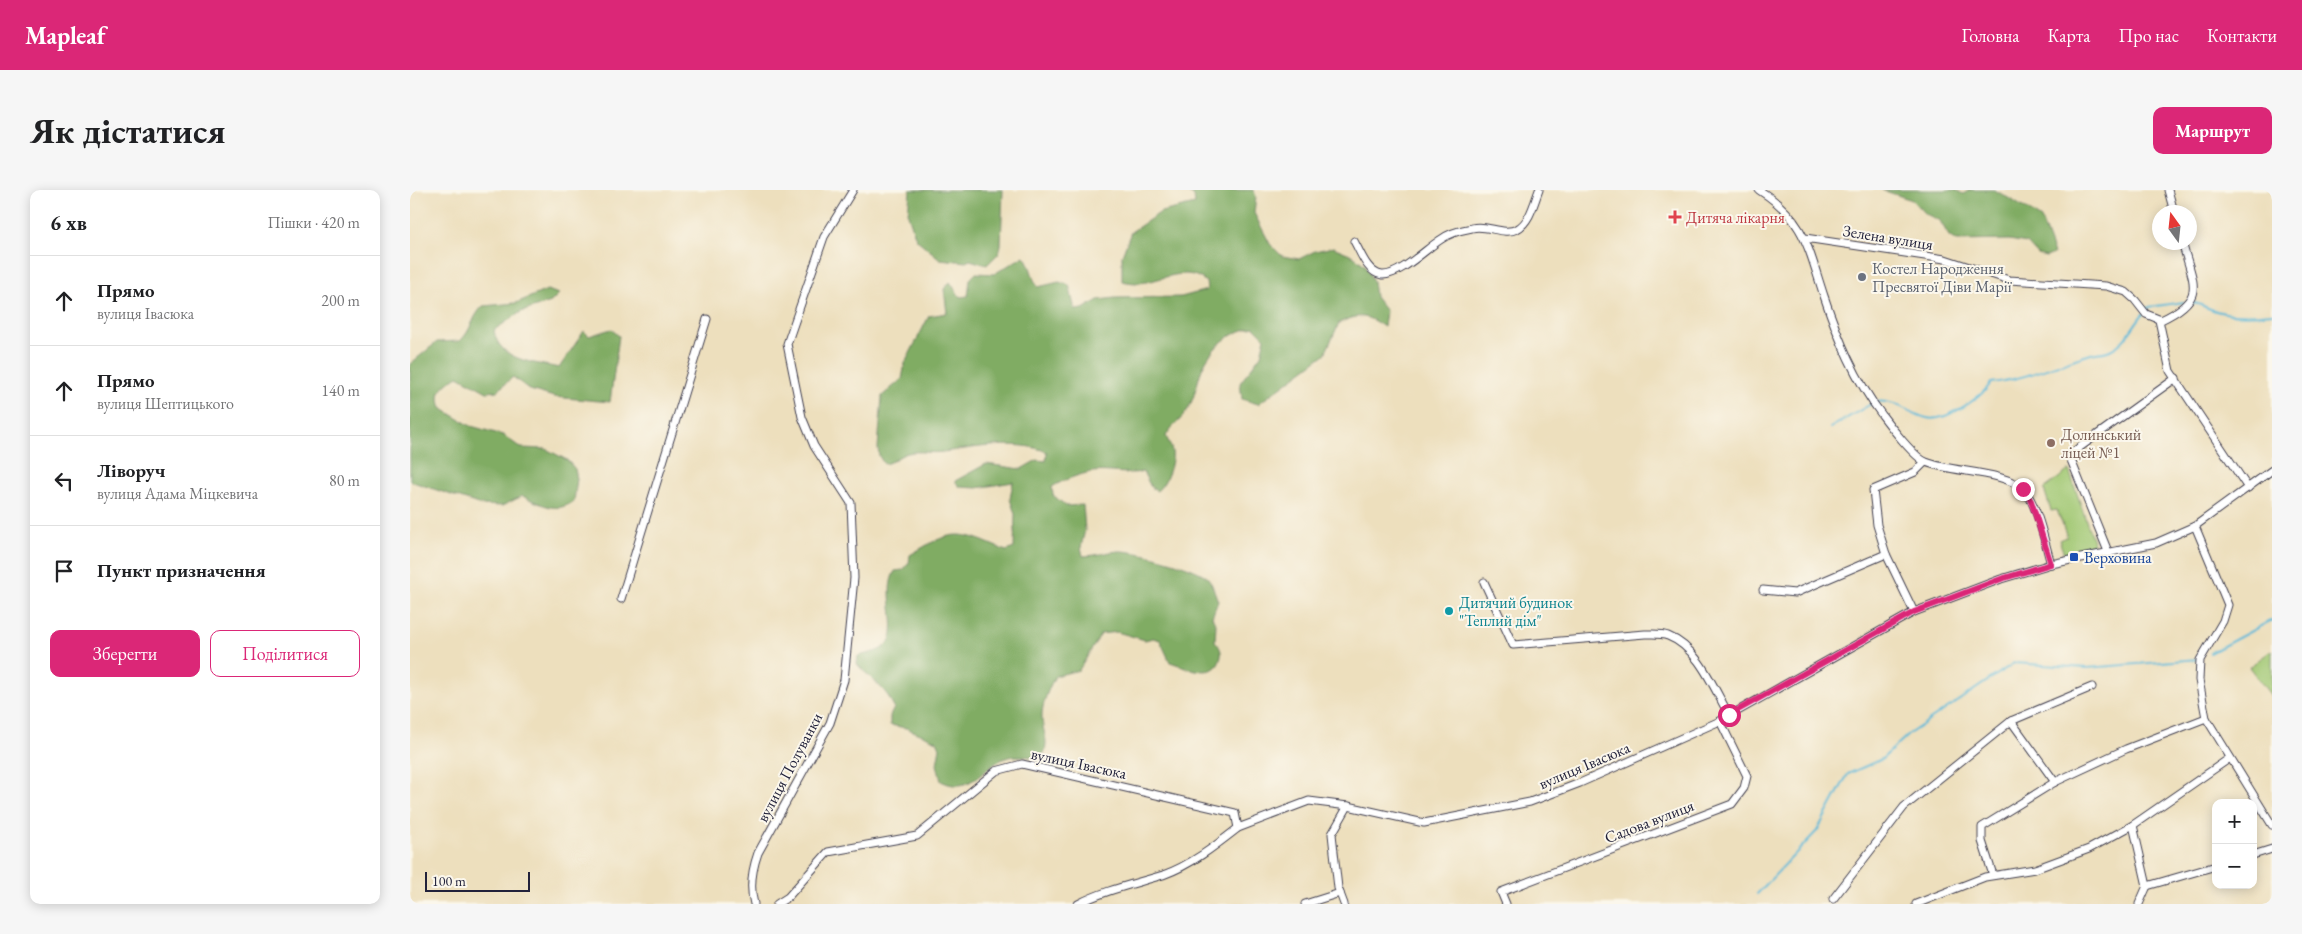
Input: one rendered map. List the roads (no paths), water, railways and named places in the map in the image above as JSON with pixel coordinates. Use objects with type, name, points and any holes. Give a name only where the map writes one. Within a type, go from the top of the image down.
[{"type":"street","name":"вулиця Полуванки","points":[[754,904],[751,873],[758,852],[830,723],[844,680],[854,578],[851,503],[814,446],[802,417],[787,344],[824,238],[852,190]]},
{"type":"street","points":[[1354,241],[1370,269],[1376,274],[1384,275],[1395,271],[1441,238],[1454,233],[1474,227],[1488,227],[1510,232],[1518,229],[1527,220],[1539,190]]},
{"type":"street","points":[[1759,190],[1788,212],[1806,238],[1824,297],[1852,368],[1881,414],[1924,462],[2007,480],[2023,489],[2031,501],[2051,564]]},
{"type":"street","points":[[2168,190],[2172,205]]},
{"type":"street","name":"Зелена вулиця","points":[[1806,238],[1945,260],[2009,280],[2106,286],[2126,292],[2146,314],[2160,320]]},
{"type":"street","points":[[2184,250],[2195,290],[2191,301],[2184,308],[2160,320],[2170,371],[2248,488]]},
{"type":"street","points":[[622,599],[707,319]]},
{"type":"street","points":[[2109,554],[2069,455],[2176,378]]},
{"type":"street","points":[[1914,612],[1886,554],[1877,525],[1873,490],[1915,472],[1924,462]]},
{"type":"street","name":"вулиця Івасюка","points":[[1078,904],[1119,887],[1164,874],[1200,857],[1238,828],[1310,801],[1348,806],[1424,823],[1530,802],[1580,783],[1720,721],[1914,612],[2001,579],[2051,564],[2109,554],[2156,543],[2195,526],[2272,470]]},
{"type":"street","points":[[2195,526],[2228,605],[2223,622],[2200,660],[2198,680],[2206,718],[2272,825]]},
{"type":"street","points":[[1763,590],[1795,593],[1886,554]]},
{"type":"street","points":[[1484,582],[1513,645],[1644,634],[1666,635],[1677,641],[1692,654],[1729,715]]},
{"type":"street","points":[[1834,899],[1904,807],[2011,721],[2092,687]]},
{"type":"street","points":[[1993,876],[1982,841],[1982,827],[2055,782],[2126,750],[2206,718]]},
{"type":"street","name":"Садова вулиця","points":[[1506,904],[1501,892],[1732,804],[1744,788],[1747,776],[1720,721]]},
{"type":"street","points":[[2011,721],[2055,782]]},
{"type":"street","points":[[1916,904],[1993,876],[2035,869],[2089,849],[2133,824],[2230,758]]},
{"type":"street","name":"вулиця Івасюка","points":[[777,904],[788,897],[828,852],[921,834],[996,771],[1022,764],[1235,813],[1238,828]]},
{"type":"street","points":[[1344,904],[1340,893],[1332,834],[1348,806]]},
{"type":"street","points":[[2133,824],[2147,886],[2139,904]]},
{"type":"street","points":[[2257,854],[2272,849]]},
{"type":"street","points":[[2147,886],[2212,867]]},
{"type":"street","points":[[1305,904],[1340,893]]},
{"type":"waterway","points":[[2146,310],[2149,307],[2184,302]]},
{"type":"waterway","points":[[2189,302],[2229,314],[2251,315],[2272,313]]},
{"type":"waterway","points":[[1875,402],[1896,405],[1927,418],[1943,417],[1971,402],[1991,383],[2017,378],[2116,347],[2125,339],[2143,314]]},
{"type":"waterway","points":[[1830,428],[1871,404]]},
{"type":"waterway","points":[[2210,653],[2272,620]]},
{"type":"waterway","points":[[1757,894],[1817,831],[1848,774],[1882,759],[1909,734],[2014,663],[2087,668],[2199,659]]},
{"type":"place","name":"Дитяча лікарня","points":[[1675,217]]},
{"type":"place","name":"Костел Народження Пресвятої Діви Марії","points":[[1862,277]]},
{"type":"place","name":"Долинський ліцей №1","points":[[2051,443]]},
{"type":"place","name":"Верховина","points":[[2074,557]]},
{"type":"place","name":"Дитячий будинок \"Теплий дім\"","points":[[1449,611]]}]
